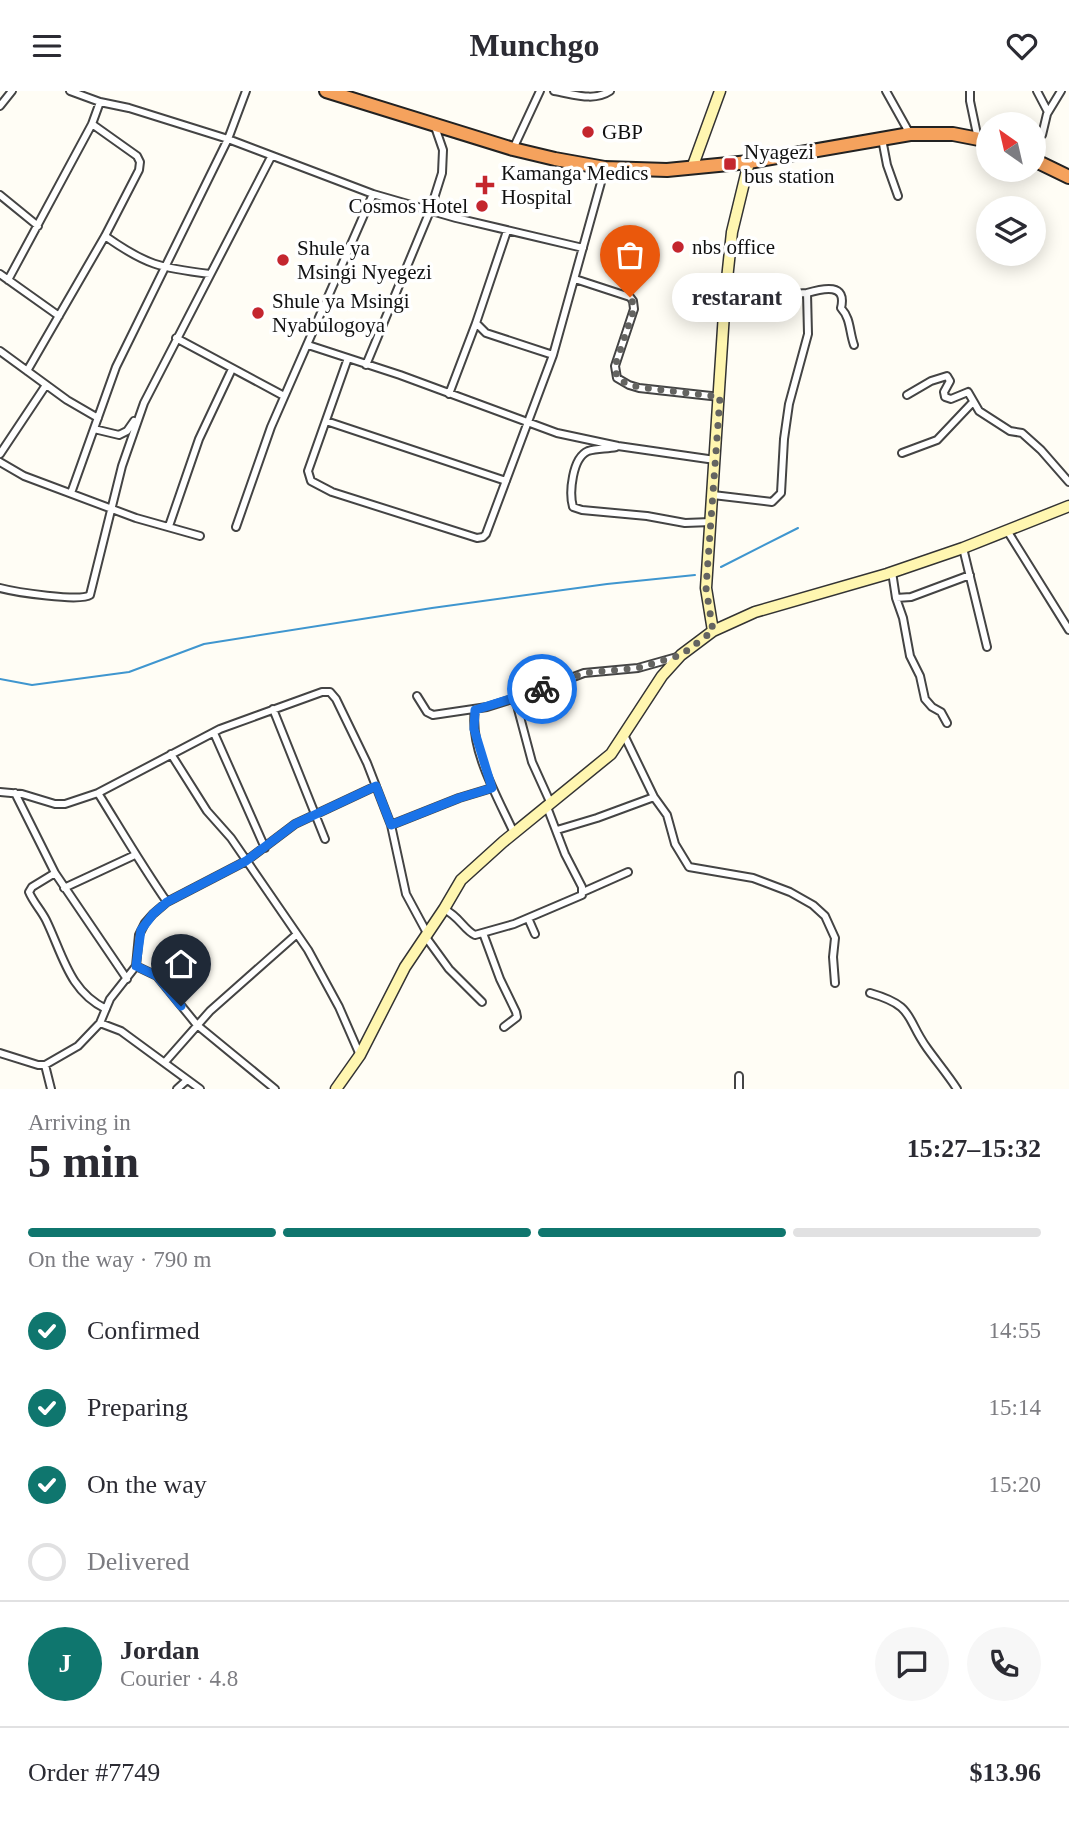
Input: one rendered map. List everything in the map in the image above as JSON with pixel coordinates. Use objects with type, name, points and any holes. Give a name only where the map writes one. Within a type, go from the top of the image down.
[{"type":"highway","points":[[326,91],[340,93],[513,149],[605,168],[692,168],[749,162],[909,134],[953,134],[976,139]]},
{"type":"highway","points":[[1046,166],[1069,177]]},
{"type":"street","points":[[0,106],[12,91]]},
{"type":"street","points":[[70,91],[228,139],[373,194],[430,211],[583,248]]},
{"type":"street","points":[[71,493],[116,367],[228,139],[246,91]]},
{"type":"street","points":[[513,149],[540,91]]},
{"type":"street","points":[[554,91],[593,97],[610,91]]},
{"type":"street","points":[[692,168],[720,91]]},
{"type":"street","points":[[886,91],[909,134]]},
{"type":"street","points":[[970,91],[976,119]]},
{"type":"street","points":[[1037,91],[1048,112]]},
{"type":"street","points":[[1046,120],[1061,91]]},
{"type":"street","points":[[8,280],[92,124],[100,102]]},
{"type":"street","points":[[366,365],[430,211],[444,161],[433,123]]},
{"type":"street","points":[[27,371],[105,236],[139,170],[140,162],[137,156],[92,124]]},
{"type":"street","points":[[882,137],[887,165],[898,196]]},
{"type":"street","points":[[0,588],[81,599],[88,597],[138,417],[176,338],[271,157]]},
{"type":"street","points":[[713,631],[706,588],[725,298],[732,232],[749,162]]},
{"type":"street","points":[[348,359],[308,474],[314,484],[480,538],[486,534],[553,355],[605,168]]},
{"type":"street","points":[[236,527],[284,396],[373,194]]},
{"type":"street","points":[[0,195],[38,226]]},
{"type":"street","points":[[449,394],[508,231]]},
{"type":"street","points":[[105,236],[147,263],[163,268],[210,274]]},
{"type":"street","points":[[0,274],[59,316]]},
{"type":"street","points":[[575,279],[630,297],[633,301],[634,309],[615,366],[617,378],[639,387],[720,397]]},
{"type":"street","points":[[725,298],[838,290],[844,298],[841,308],[850,321],[849,329],[854,345]]},
{"type":"street","points":[[713,495],[772,502],[781,493],[789,404],[808,334],[807,293]]},
{"type":"street","points":[[476,323],[486,333],[553,355]]},
{"type":"street","points":[[176,338],[284,396]]},
{"type":"street","points":[[308,345],[556,433],[618,446],[715,460]]},
{"type":"street","points":[[0,351],[46,386],[98,418]]},
{"type":"street","points":[[169,526],[199,439],[232,369]]},
{"type":"street","points":[[907,395],[945,376],[950,381],[944,392],[945,397],[951,399],[968,392],[979,411],[988,419],[1010,431],[1022,433],[1068,479]]},
{"type":"street","points":[[0,454],[46,386]]},
{"type":"street","points":[[902,453],[937,439],[973,402]]},
{"type":"street","points":[[94,429],[119,435],[127,431],[138,417]]},
{"type":"street","points":[[326,421],[506,481]]},
{"type":"street","points":[[618,446],[591,450],[584,454],[575,469],[571,501],[573,507],[590,512],[647,516],[685,523],[711,522]]},
{"type":"street","points":[[0,463],[24,476],[111,509],[200,536]]},
{"type":"street","points":[[336,1089],[360,1055],[391,992],[461,880],[611,754],[662,676],[681,655],[713,631],[776,604],[892,572],[1008,532],[1069,506]]},
{"type":"street","points":[[1008,532],[1069,630]]},
{"type":"street","points":[[963,548],[987,647]]},
{"type":"street","points":[[892,572],[910,656],[920,677],[925,699],[941,712],[947,723]]},
{"type":"street","points":[[896,598],[911,597],[970,575]]},
{"type":"street","points":[[417,696],[427,712],[433,715],[475,710],[584,673],[638,668],[681,655]]},
{"type":"street","points":[[0,792],[65,804],[98,793],[227,726],[322,692],[330,692],[348,724],[376,786],[391,825],[406,894],[426,935],[449,969],[482,1002]]},
{"type":"street","points":[[515,698],[532,762],[565,855],[583,891]]},
{"type":"street","points":[[273,709],[325,839]]},
{"type":"street","points":[[475,710],[474,729],[492,788],[514,833]]},
{"type":"street","points":[[214,733],[265,848]]},
{"type":"street","points":[[624,735],[654,797],[663,807],[675,844],[690,869],[708,869],[722,874],[753,878],[772,884],[813,905],[825,916],[835,938],[835,983]]},
{"type":"street","points":[[171,754],[206,811],[231,838],[297,934],[339,1007],[360,1055]]},
{"type":"street","points":[[0,1053],[45,1065],[78,1046],[100,1023],[110,999],[136,966],[141,930],[153,914],[167,902],[246,861],[280,834],[313,814],[376,786]]},
{"type":"street","points":[[391,825],[492,788]]},
{"type":"street","points":[[15,793],[64,888],[127,979]]},
{"type":"street","points":[[98,793],[167,902]]},
{"type":"street","points":[[557,830],[654,797]]},
{"type":"street","points":[[64,888],[135,855]]},
{"type":"street","points":[[444,909],[459,918],[472,935],[482,933],[528,918],[628,872]]},
{"type":"street","points":[[55,873],[32,887],[29,892],[45,918],[73,981],[91,1001],[106,1009]]},
{"type":"street","points":[[528,918],[535,934]]},
{"type":"street","points":[[482,933],[516,1012],[517,1017],[504,1027]]},
{"type":"street","points":[[166,1062],[197,1025],[297,934]]},
{"type":"street","points":[[136,966],[157,976],[197,1025],[275,1089]]},
{"type":"street","points":[[870,993],[890,998],[906,1012],[927,1048],[957,1089]]},
{"type":"street","points":[[100,1023],[121,1031],[200,1089]]},
{"type":"street","points":[[45,1065],[51,1089]]},
{"type":"street","points":[[739,1076],[739,1089]]},
{"type":"street","points":[[177,1089],[187,1080]]},
{"type":"waterway","points":[[721,567],[798,528]]},
{"type":"waterway","points":[[0,679],[32,685],[129,672],[204,644],[432,608],[695,575]]},
{"type":"way so far","points":[[542,689],[570,676],[658,663],[681,655],[713,631],[706,588],[720,397],[639,387],[617,378],[615,366],[634,309],[630,297]]},
{"type":"place","name":"GBP","points":[[588,132]]},
{"type":"place","name":"Nyagezi bus station","points":[[730,164]]},
{"type":"place","name":"Kamanga Medics Hospital","points":[[485,185]]},
{"type":"place","name":"Cosmos Hotel","points":[[482,206]]},
{"type":"place","name":"nbs office","points":[[678,247]]},
{"type":"place","name":"Shule ya Msingi Nyegezi","points":[[283,260]]},
{"type":"place","name":"restarant","points":[[630,297]]},
{"type":"place","name":"Shule ya Msingi Nyabulogoya","points":[[258,313]]},
{"type":"route","points":[[181,1006],[157,976],[136,966],[139,935],[145,922],[153,914],[167,902],[246,861],[295,824],[376,786],[391,825],[492,788],[474,729],[475,710],[542,689]]}]
